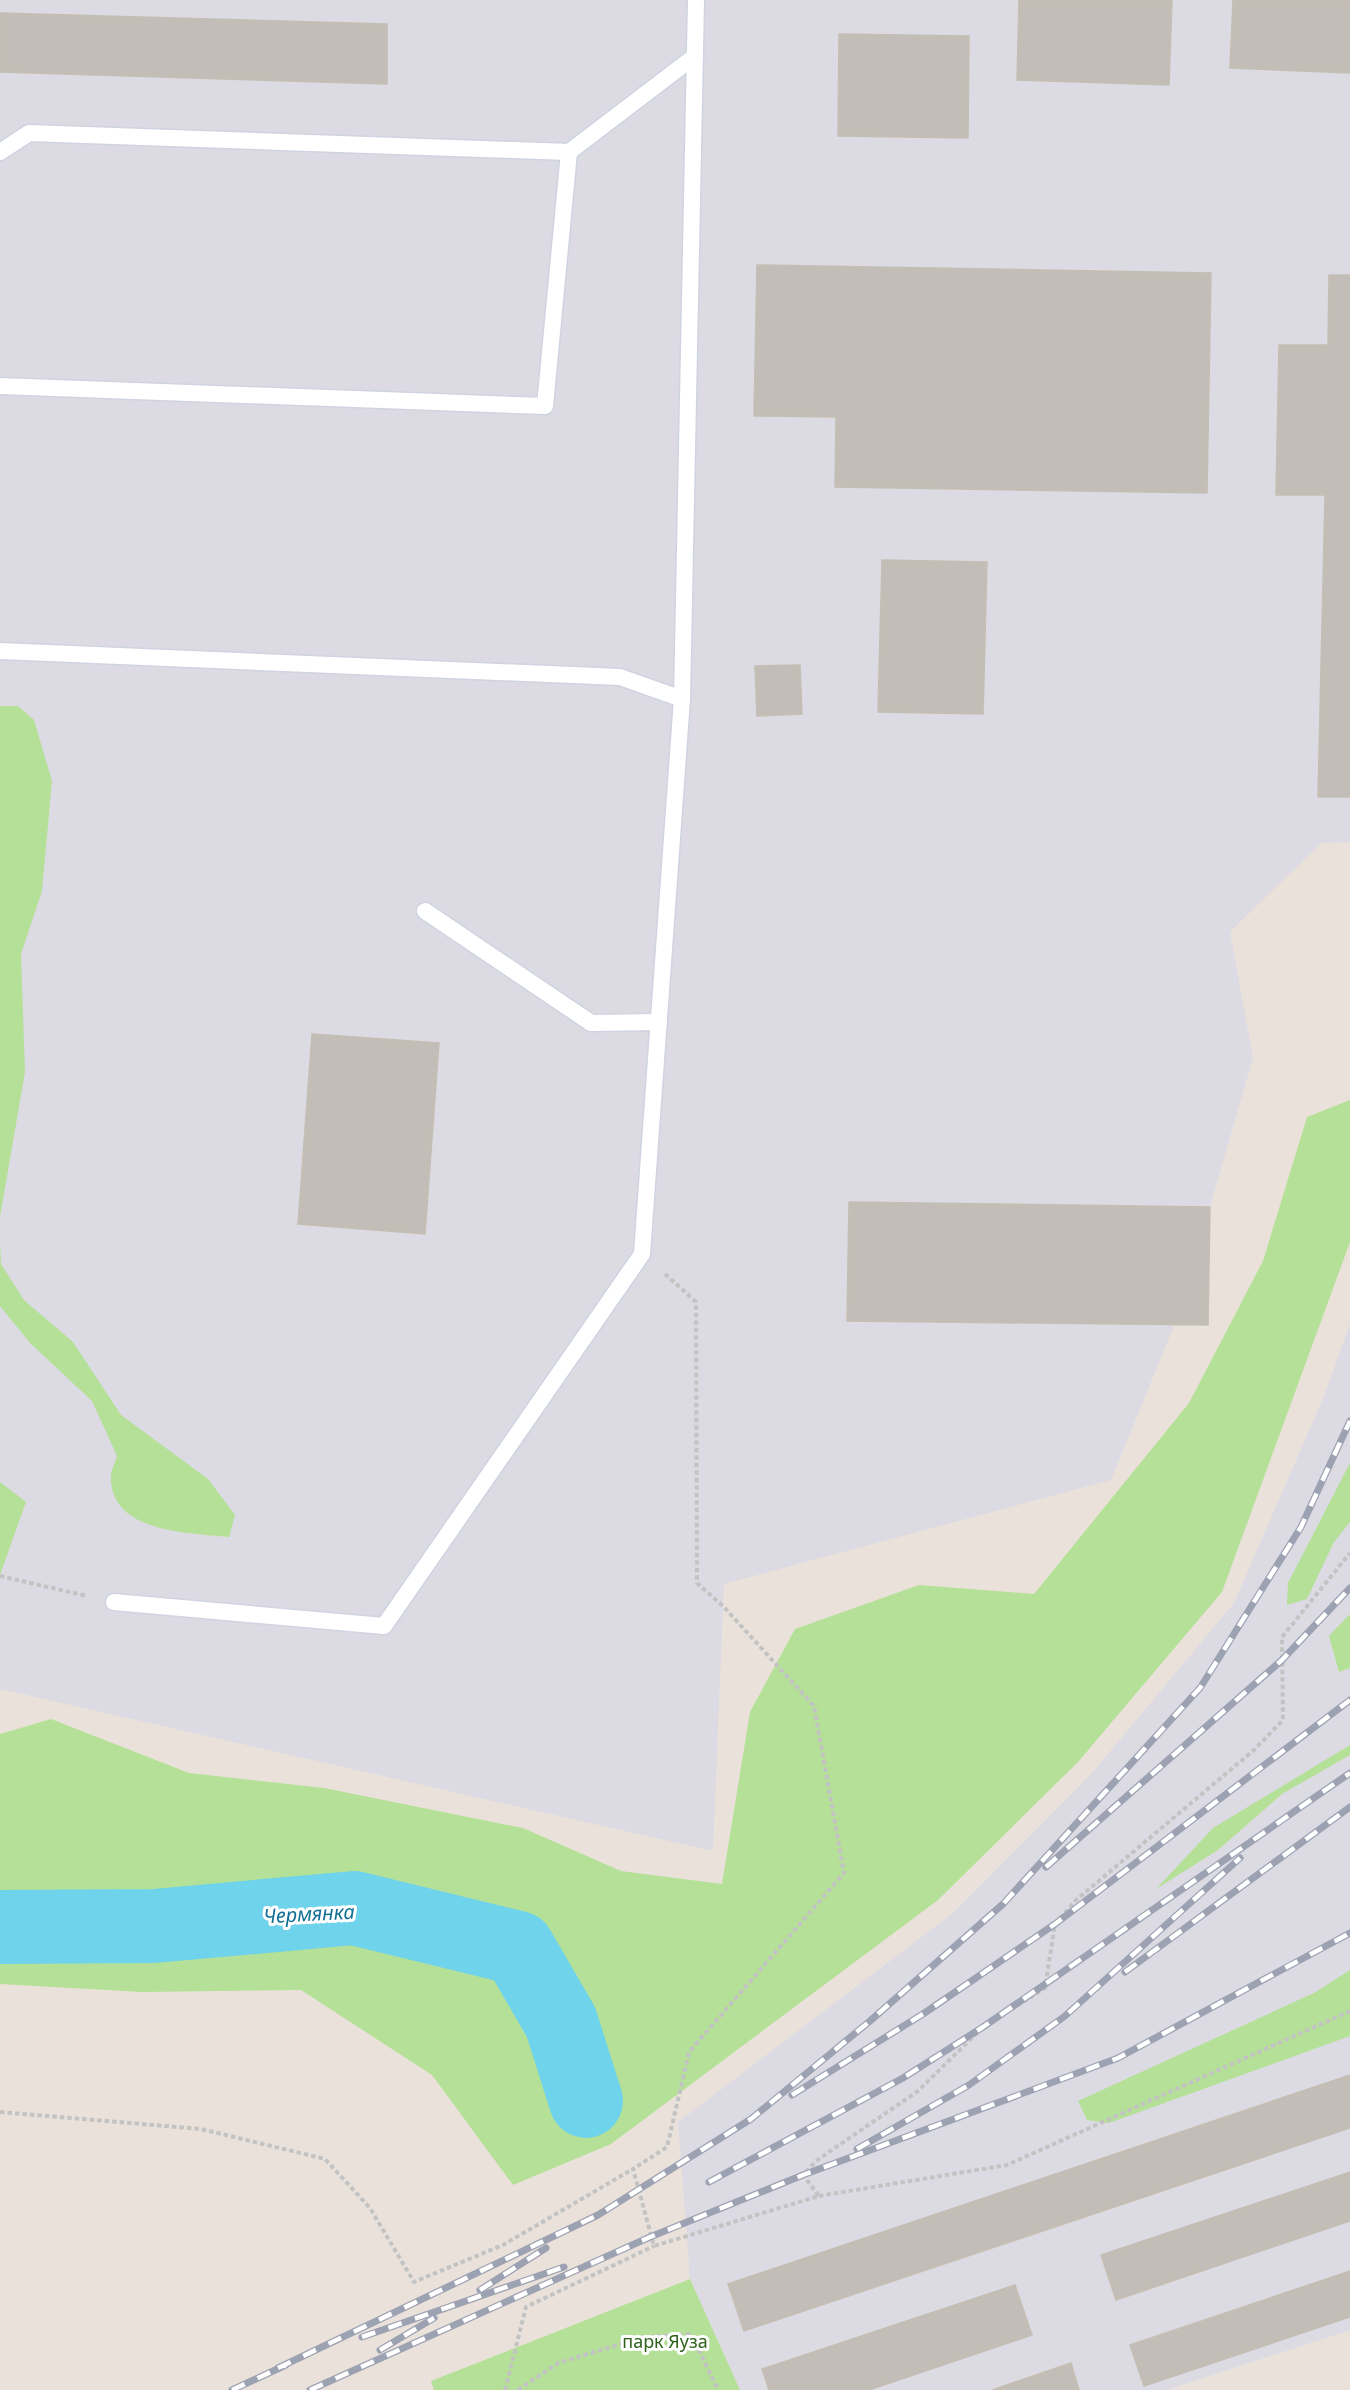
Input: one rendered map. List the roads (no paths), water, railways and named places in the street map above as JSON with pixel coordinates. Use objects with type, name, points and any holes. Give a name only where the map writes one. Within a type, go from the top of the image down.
[{"type":"lane","points":[[114,1602],[384,1626],[642,1254],[682,699],[696,0]]},
{"type":"lane","points":[[0,152],[29,133],[569,152],[694,56]]},
{"type":"lane","points":[[0,386],[545,406],[569,152]]},
{"type":"lane","points":[[0,651],[620,677],[682,699]]},
{"type":"lane","points":[[425,910],[591,1023],[659,1023]]},
{"type":"waterway","name":"Чермянка","points":[[0,1927],[154,1926],[354,1908],[518,1948],[561,2022],[586,2101]]},
{"type":"railway","points":[[278,2368],[598,2215],[751,2119],[870,2021],[1003,1904],[1200,1688],[1301,1527],[1350,1421]]},
{"type":"railway","points":[[1046,1867],[1282,1660],[1350,1588]]},
{"type":"railway","points":[[792,2095],[923,2014],[1055,1924],[1350,1700]]},
{"type":"railway","points":[[709,2182],[903,2078],[983,2027],[1350,1773]]},
{"type":"railway","points":[[1125,1972],[1350,1807]]},
{"type":"railway","points":[[857,2149],[969,2085],[1065,2016],[1240,1858]]},
{"type":"railway","points":[[310,2390],[650,2237],[803,2175],[1118,2058],[1350,1933]]},
{"type":"railway","points":[[480,2290],[546,2248]]},
{"type":"railway","points":[[362,2337],[564,2267]]},
{"type":"railway","points":[[380,2350],[434,2318]]},
{"type":"railway","points":[[232,2390],[286,2365]]},
{"type":"park label","name":"парк Яуза","points":[[665,2342]]}]
